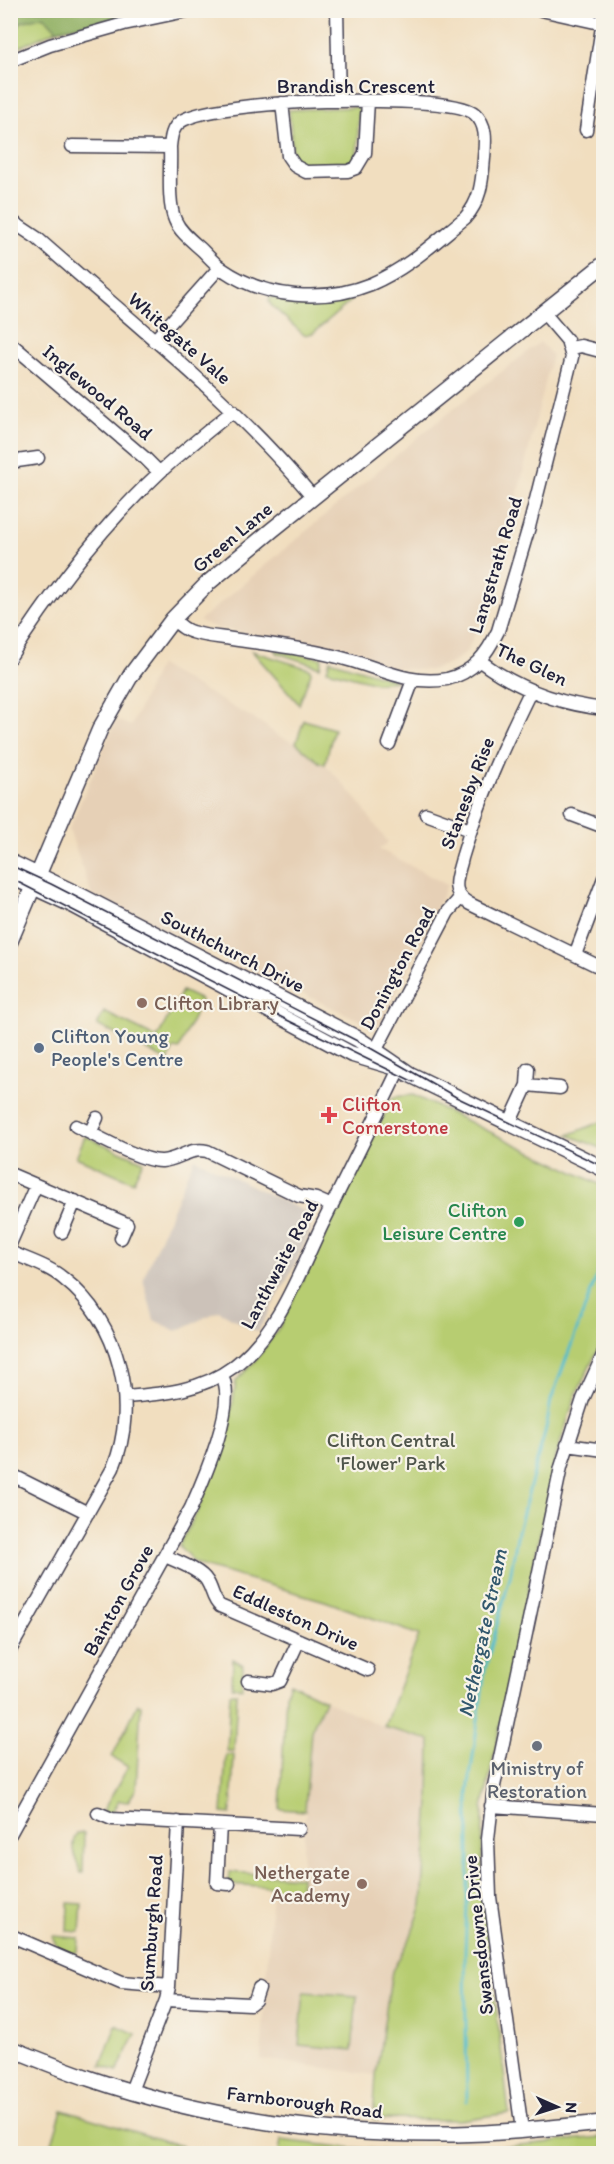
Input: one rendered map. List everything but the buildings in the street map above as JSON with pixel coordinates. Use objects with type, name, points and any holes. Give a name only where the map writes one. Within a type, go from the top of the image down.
[{"type":"street","points":[[10,61],[50,45],[124,24],[191,10]]},
{"type":"street","points":[[337,10],[339,101]]},
{"type":"street","points":[[541,10],[603,21],[586,130]]},
{"type":"street","name":"Brandish Crescent","points":[[339,101],[457,106],[468,109],[477,116],[483,125],[485,138],[482,188],[473,209],[465,218],[396,272],[369,285],[343,293],[313,296],[280,292],[244,281],[220,267],[185,235],[174,218],[170,147],[171,135],[175,126],[191,116],[282,103],[339,101]]},
{"type":"street","points":[[282,103],[288,156],[295,166],[306,172],[348,171],[356,168],[364,153],[368,101]]},
{"type":"street","points":[[72,146],[170,147]]},
{"type":"street","name":"Whitegate Vale","points":[[10,220],[37,238],[233,411],[284,462],[313,497]]},
{"type":"street","name":"Green Lane","points":[[10,941],[87,759],[118,694],[147,651],[173,619],[208,583],[603,264]]},
{"type":"street","points":[[154,341],[220,267]]},
{"type":"street","points":[[543,312],[571,348],[581,346],[603,352]]},
{"type":"street","name":"Inglewood Road","points":[[10,344],[159,472]]},
{"type":"street","name":"Langstrath Road","points":[[173,619],[193,633],[307,649],[413,680],[447,679],[459,675],[480,661],[491,647],[498,631],[529,527],[569,367],[571,348]]},
{"type":"street","points":[[10,657],[66,574],[118,514],[159,472],[233,411]]},
{"type":"street","points":[[10,462],[38,458]]},
{"type":"street","name":"The Glen","points":[[480,661],[495,672],[531,690],[558,700],[603,709]]},
{"type":"street","points":[[386,747],[413,680]]},
{"type":"street","name":"Stanesby Rise","points":[[461,897],[457,885],[470,830],[491,774],[531,690]]},
{"type":"street","points":[[423,814],[470,830]]},
{"type":"street","points":[[572,814],[603,827]]},
{"type":"street","name":"Southchurch Drive","points":[[10,862],[36,881],[399,1069],[603,1169]]},
{"type":"street","name":"Southchurch Drive","points":[[10,876],[36,881]]},
{"type":"street","points":[[575,955],[603,878]]},
{"type":"street","points":[[461,897],[470,904],[603,969]]},
{"type":"street","name":"Donington Road","points":[[373,1055],[448,912],[461,897]]},
{"type":"street","points":[[509,1124],[527,1086],[528,1068]]},
{"type":"street","name":"Lanthwaite Road","points":[[125,1397],[188,1389],[221,1375],[254,1349],[269,1331],[399,1069]]},
{"type":"street","points":[[527,1086],[560,1088]]},
{"type":"street","points":[[90,1133],[97,1118]]},
{"type":"street","points":[[76,1126],[153,1161],[172,1160],[194,1149],[207,1151],[299,1197],[316,1198],[332,1206]]},
{"type":"street","points":[[10,1173],[127,1224],[121,1238]]},
{"type":"street","points":[[10,1244],[36,1185]]},
{"type":"street","points":[[62,1232],[75,1201]]},
{"type":"street","points":[[10,1252],[62,1277],[90,1306],[105,1329],[116,1354],[125,1397],[124,1430],[117,1459],[10,1650]]},
{"type":"street","name":"Swansdowne Drive","points":[[522,2130],[490,1897],[488,1839],[491,1806],[567,1445],[583,1399],[603,1353]]},
{"type":"street","name":"Bainton Grove","points":[[10,1834],[191,1508],[212,1458],[226,1397],[226,1384],[221,1375]]},
{"type":"street","points":[[567,1445],[603,1450]]},
{"type":"street","points":[[10,1474],[88,1513]]},
{"type":"street","name":"Eddleston Drive","points":[[165,1556],[203,1575],[214,1600],[220,1606],[365,1665]]},
{"type":"street","points":[[248,1681],[272,1684],[280,1681],[299,1640]]},
{"type":"street","points":[[122,1820],[123,1806]]},
{"type":"street","points":[[491,1806],[603,1814]]},
{"type":"street","points":[[98,1813],[112,1819],[122,1820],[296,1828],[293,1814]]},
{"type":"street","name":"Sumburgh Road","points":[[131,2091],[169,1987],[178,1822]]},
{"type":"street","points":[[220,1825],[218,1883],[229,1884]]},
{"type":"street","points":[[14,1937],[42,1943],[121,1983],[169,1987]]},
{"type":"street","points":[[166,2000],[250,2004],[255,2000],[259,1988]]},
{"type":"street","name":"Farnborough Road","points":[[10,2048],[92,2080],[131,2091],[225,2115],[333,2131],[432,2134],[603,2123]]},
{"type":"shaded area","points":[[540,342],[552,355],[493,594],[467,651],[452,663],[430,670],[396,668],[276,638],[217,628],[199,621],[423,433]]},
{"type":"shaded area","points":[[159,665],[263,724],[278,736],[296,743],[319,762],[325,764],[355,797],[388,843],[379,849],[447,885],[424,938],[381,1024],[374,1027],[92,896],[69,829],[116,720],[131,726]]},
{"type":"shaded area","points":[[194,1158],[312,1215],[307,1223],[311,1230],[285,1284],[257,1332],[219,1311],[176,1331],[154,1320],[143,1279]]},
{"type":"shaded area","name":"Nethergate Academy","points":[[325,1700],[384,1727],[430,1740],[429,1801],[422,1905],[409,1941],[392,1972],[376,2075],[261,2059],[272,1890],[300,1892],[311,1731]]},
{"type":"green space","points":[[17,10],[127,11],[126,16],[57,30],[44,16],[21,22],[11,38]]},
{"type":"green space","points":[[17,11],[127,11],[126,16],[57,30],[15,49],[11,47],[11,43]]},
{"type":"green space","points":[[359,107],[357,157],[346,167],[302,169],[293,159],[289,110]]},
{"type":"green space","points":[[270,297],[310,302],[350,298],[352,300],[313,333],[304,335],[272,306],[269,302]]},
{"type":"green space","points":[[276,650],[322,658],[320,667],[277,653]]},
{"type":"green space","points":[[252,651],[310,669],[311,673],[299,704]]},
{"type":"green space","points":[[330,660],[398,681],[376,683],[327,670]]},
{"type":"green space","points":[[304,720],[334,729],[325,764],[319,762],[296,743]]},
{"type":"green space","points":[[182,991],[201,1000],[179,1049],[174,1048],[168,1061],[97,1025],[104,1012],[157,1038]]},
{"type":"green space","name":"Clifton Central 'Flower' Park","points":[[413,1095],[603,1186],[603,1339],[575,1397],[556,1456],[483,1808],[482,1871],[485,1917],[509,2113],[460,2120],[373,2119],[376,2075],[392,1971],[409,1941],[422,1905],[429,1801],[430,1740],[384,1727],[419,1635],[325,1601],[203,1566],[194,1562],[179,1546],[199,1508],[219,1456],[232,1407],[236,1381],[256,1360],[280,1326],[393,1097]]},
{"type":"green space","points":[[603,1121],[603,1149],[568,1135]]},
{"type":"green space","points":[[85,1136],[143,1161],[133,1182],[76,1157]]},
{"type":"green space","points":[[233,1659],[243,1665],[242,1688],[232,1687]]},
{"type":"green space","points":[[290,1683],[325,1700],[311,1731],[305,1811],[280,1809],[286,1694]]},
{"type":"green space","points":[[230,1693],[237,1693],[234,1751],[227,1751]]},
{"type":"green space","points":[[138,1704],[141,1705],[136,1789],[128,1802],[119,1801],[110,1814],[103,1811],[128,1767],[112,1757]]},
{"type":"green space","points":[[226,1755],[234,1755],[231,1814],[222,1813]]},
{"type":"green space","points":[[77,1833],[84,1833],[83,1873],[75,1858],[73,1848]]},
{"type":"green space","points":[[229,1872],[301,1877],[300,1892],[272,1890],[272,1887],[228,1884]]},
{"type":"green space","points":[[68,1903],[82,1904],[80,1932],[67,1931]]},
{"type":"green space","points":[[52,1936],[79,1938],[78,1951],[72,1954],[57,1947]]},
{"type":"green space","points":[[304,1992],[357,1996],[352,2050],[299,2045]]},
{"type":"green space","points":[[116,2025],[136,2034],[117,2071],[101,2066]]},
{"type":"green space","points":[[62,2110],[182,2146],[179,2153],[49,2153]]},
{"type":"green space","points":[[603,2137],[603,2153],[279,2153],[281,2140],[371,2150],[426,2151],[502,2147]]},
{"type":"waterway","name":"Nethergate Stream","points":[[467,2101],[465,1952],[469,1857],[468,1792],[485,1669],[510,1577],[518,1531],[546,1428],[551,1400],[604,1256]]},
{"type":"tram line","points":[[10,865],[365,1045],[456,1097],[604,1167]]},
{"type":"tram line","points":[[10,878],[287,1020],[414,1082]]},
{"type":"place","name":"Clifton Library","points":[[142,1003]]},
{"type":"place","name":"Clifton Young People's Centre","points":[[39,1048]]},
{"type":"place","name":"Clifton Cornerstone","points":[[329,1115]]},
{"type":"place","name":"Clifton Leisure Centre","points":[[519,1222]]},
{"type":"place","name":"Ministry of Restoration","points":[[537,1746]]},
{"type":"place","name":"Nethergate Academy","points":[[362,1884]]}]
